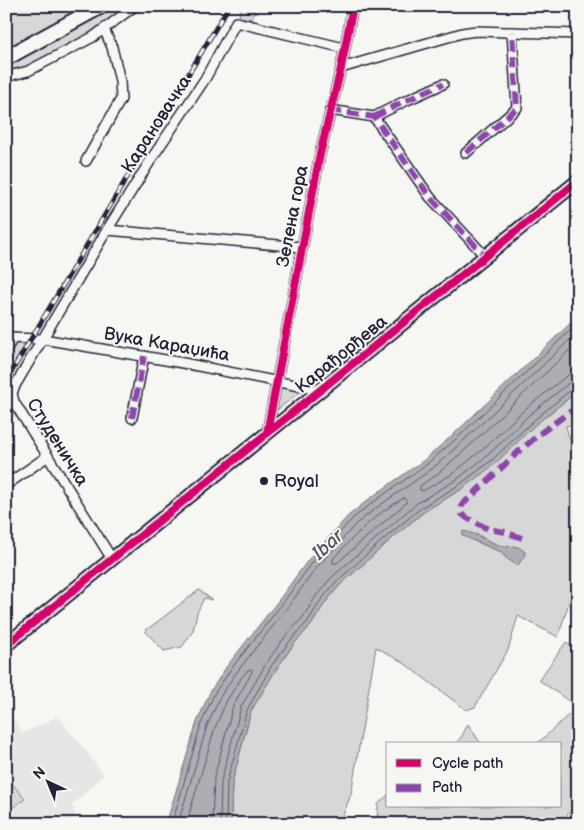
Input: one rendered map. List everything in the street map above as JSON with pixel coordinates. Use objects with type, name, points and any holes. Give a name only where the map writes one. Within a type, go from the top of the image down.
[{"type":"main road","points":[[6,58],[101,6]]},
{"type":"street","points":[[6,74],[9,76],[28,71],[93,37],[136,6]]},
{"type":"street","name":"Зелена гора","points":[[267,434],[301,248],[353,6]]},
{"type":"street","name":"Карановачка","points":[[43,339],[106,230],[205,79],[236,22],[344,48]]},
{"type":"street","points":[[86,161],[121,99],[120,80],[112,47],[104,29]]},
{"type":"street","points":[[341,68],[462,33],[476,31],[578,34]]},
{"type":"street","points":[[466,153],[517,108],[512,32]]},
{"type":"street","points":[[330,110],[374,117],[443,84]]},
{"type":"street","points":[[374,117],[430,197],[485,256]]},
{"type":"street","name":"Карађорђева","points":[[6,645],[578,181]]},
{"type":"street","points":[[106,230],[301,248]]},
{"type":"street","points":[[6,237],[6,248]]},
{"type":"street","points":[[6,350],[10,338]]},
{"type":"street","name":"Вука Караџића","points":[[10,338],[43,339],[183,363],[320,390]]},
{"type":"street","name":"Студеничка","points":[[43,339],[16,384],[12,393],[14,402],[112,559]]},
{"type":"street","points":[[132,418],[144,356]]},
{"type":"street","points":[[6,485],[48,456]]},
{"type":"shaded area","points":[[6,6],[135,6],[93,37],[28,71],[6,74]]},
{"type":"shaded area","points":[[241,6],[254,6],[252,19],[239,17]]},
{"type":"shaded area","points":[[13,338],[32,339],[6,381],[6,350]]},
{"type":"shaded area","points":[[284,387],[300,392],[277,410],[279,394]]},
{"type":"shaded area","points":[[578,391],[578,422],[566,426],[578,470],[578,574],[558,637],[518,616],[508,650],[475,707],[466,710],[404,663],[376,647],[351,794],[340,824],[231,824],[232,783],[251,711],[277,668],[294,644],[312,624],[325,603],[340,585],[389,541],[425,511],[462,489],[536,424]],"holes":[[[476,534],[499,545],[506,547],[515,546],[525,552],[503,555],[501,552],[472,540]]]},
{"type":"shaded area","points":[[199,590],[212,600],[204,598],[197,613],[193,631],[182,647],[164,651],[145,631]]},
{"type":"shaded area","points":[[566,642],[578,652],[578,803],[559,824],[377,824],[378,804],[386,797],[386,808],[562,808],[562,742],[539,742],[577,707],[539,680]]},
{"type":"shaded area","points":[[6,710],[23,733],[58,716],[104,775],[72,805],[78,824],[6,824],[6,812],[24,799],[6,776]]},
{"type":"shaded area","points":[[468,724],[480,742],[457,742]]},
{"type":"shaded area","points":[[11,782],[25,799],[6,812],[6,785]]},
{"type":"water","name":"Ibar","points":[[578,316],[578,391],[536,424],[495,464],[462,489],[425,511],[339,586],[277,668],[251,711],[232,783],[231,824],[166,824],[197,722],[210,692],[227,666],[308,560],[348,516],[424,460],[453,435]]},
{"type":"water","points":[[463,531],[497,545],[518,547],[525,552],[525,555],[516,565],[501,552],[463,536]]},
{"type":"railway","points":[[6,381],[229,6]]},
{"type":"marked path","points":[[466,153],[517,108],[512,32]]},
{"type":"marked path","points":[[374,117],[443,84]]},
{"type":"marked path","points":[[330,110],[374,117],[430,197],[485,256]]},
{"type":"marked path","points":[[132,418],[144,356]]},
{"type":"marked path","points":[[522,538],[488,529],[467,518],[462,514],[462,505],[517,453],[578,406]]},
{"type":"cycle path","points":[[267,433],[320,154],[341,68],[353,6]]},
{"type":"cycle path","points":[[6,645],[578,181]]},
{"type":"place","name":"Royal","points":[[264,481]]}]
